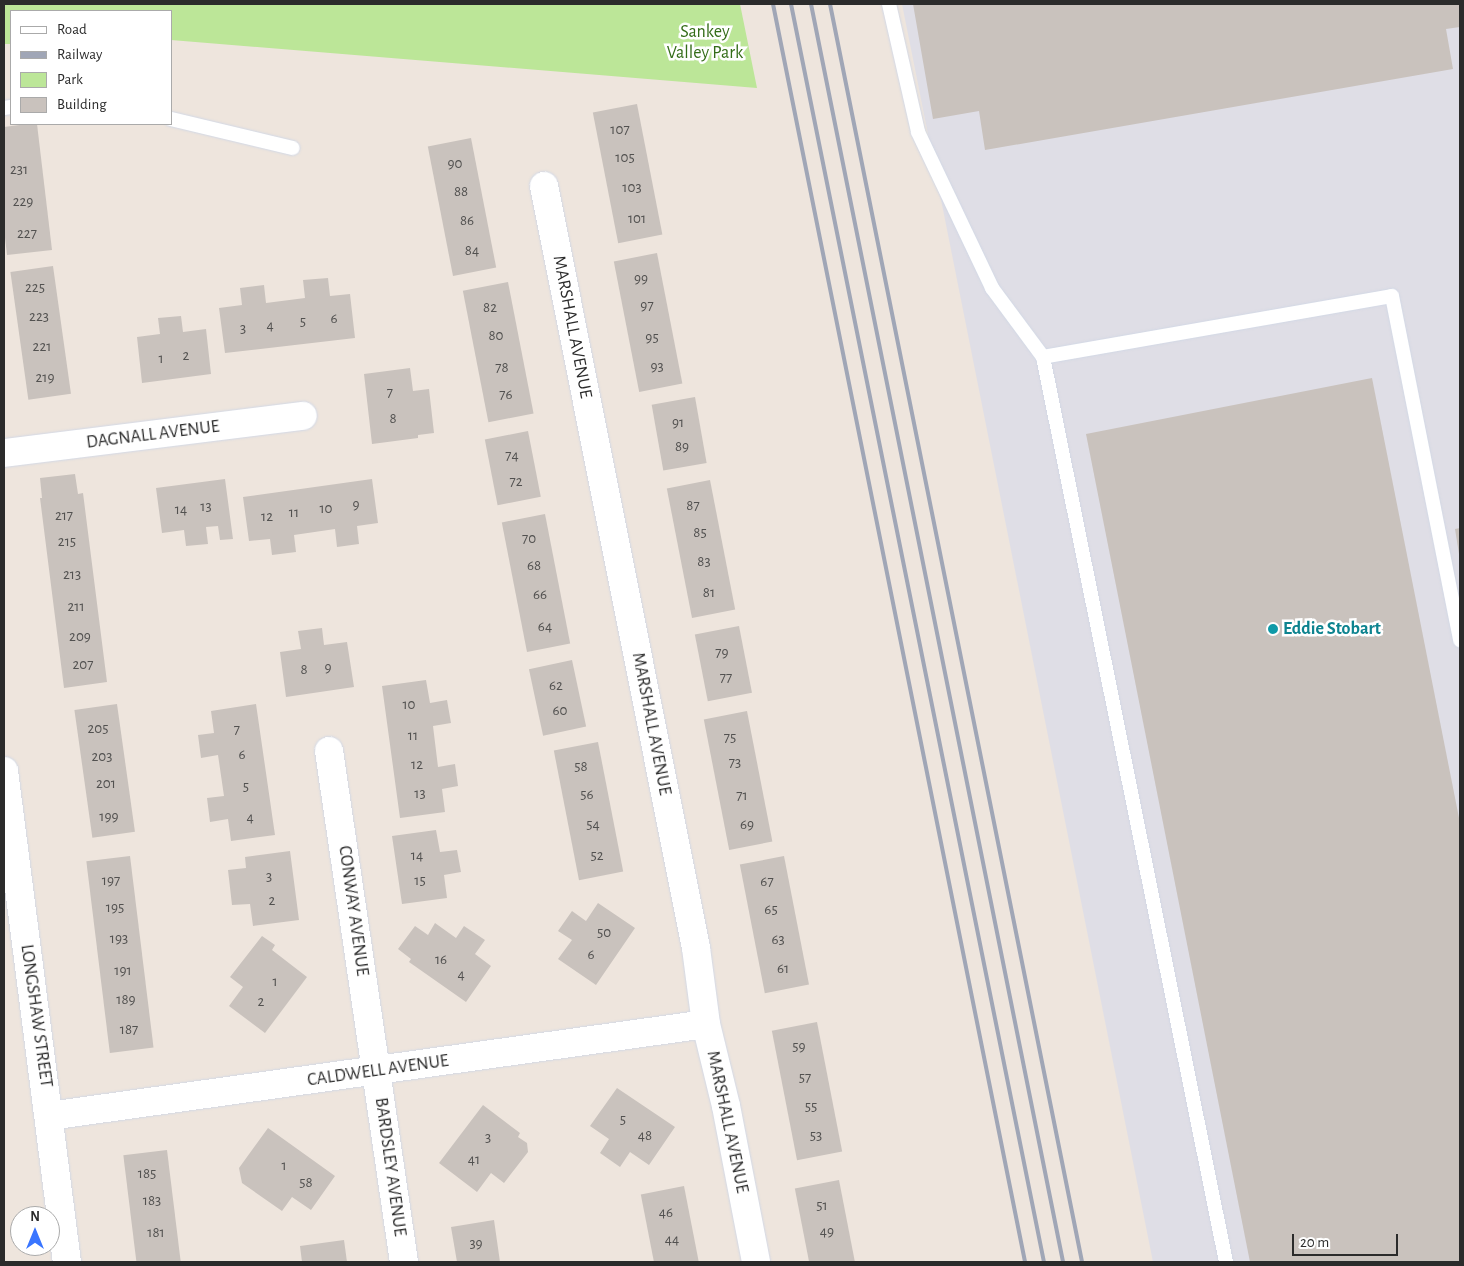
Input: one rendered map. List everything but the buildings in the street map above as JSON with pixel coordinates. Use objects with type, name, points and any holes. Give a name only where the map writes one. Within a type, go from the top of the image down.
[{"type":"street","name":"MARSHALL AVENUE","points":[[544,186],[696,948],[706,1024],[726,1106],[756,1262]]},
{"type":"street","name":"DAGNALL AVENUE","points":[[4,454],[303,416]]},
{"type":"street","name":"CONWAY AVENUE","points":[[329,751],[376,1072]]},
{"type":"street","name":"LONGSHAW STREET","points":[[4,771],[10,862],[49,1116],[67,1262]]},
{"type":"street","name":"CALDWELL AVENUE","points":[[49,1116],[376,1072],[706,1024]]},
{"type":"street","name":"BARDSLEY AVENUE","points":[[376,1072],[404,1262]]},
{"type":"lane","points":[[889,4],[918,132],[992,288],[1043,357],[1226,1262]]},
{"type":"lane","points":[[172,119],[293,148]]},
{"type":"lane","points":[[1043,357],[1392,296],[1460,640]]},
{"type":"shaded area","points":[[902,4],[1460,4],[1460,1262],[1153,1262]]},
{"type":"green space","name":"Sankey Valley Park","points":[[4,4],[740,4],[757,88],[172,40],[172,10],[10,10],[10,44],[4,44]]},
{"type":"railway","points":[[773,4],[1025,1262]]},
{"type":"railway","points":[[791,4],[1044,1262]]},
{"type":"railway","points":[[811,4],[1063,1262]]},
{"type":"railway","points":[[830,4],[1082,1262]]},
{"type":"place","name":"Eddie Stobart","points":[[1273,629]]}]
